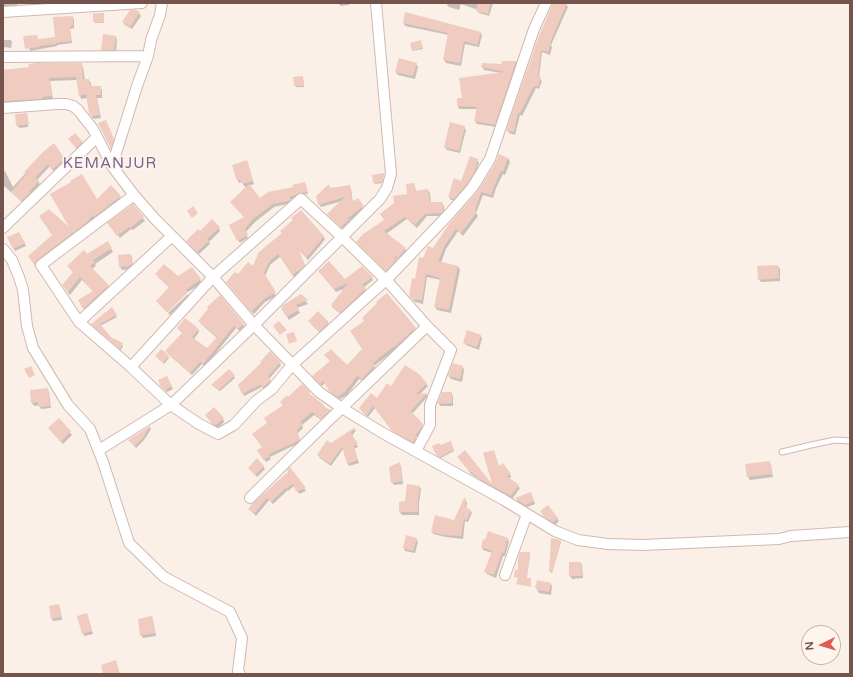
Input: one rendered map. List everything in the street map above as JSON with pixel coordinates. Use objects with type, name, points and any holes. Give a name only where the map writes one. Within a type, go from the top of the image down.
[{"type":"street","points":[[3,12],[142,3]]},
{"type":"street","points":[[112,166],[148,56],[162,3]]},
{"type":"street","points":[[99,450],[171,405],[380,199],[387,188],[391,174],[376,3]]},
{"type":"street","points":[[134,195],[41,265],[79,322],[131,367],[171,405],[199,424],[218,434],[234,425],[256,401],[272,389],[292,365],[386,280],[472,188],[490,159],[534,29],[546,3]]},
{"type":"street","points":[[3,58],[148,56]]},
{"type":"street","points":[[3,108],[56,104],[73,106],[93,129],[112,166],[134,195],[155,219],[213,277],[254,324],[319,392],[381,432],[504,500],[555,531],[578,540],[608,544],[643,545],[778,539],[791,536],[850,532]]},
{"type":"street","points":[[3,228],[97,137]]},
{"type":"street","points":[[131,367],[213,277],[301,199],[386,280],[427,326],[451,350],[430,405],[430,425],[416,451]]},
{"type":"street","points":[[79,322],[172,236]]},
{"type":"street","points":[[3,249],[12,260],[20,277],[33,348],[68,405],[90,429],[104,462],[129,543],[164,577],[230,612],[242,638],[238,671],[240,674]]},
{"type":"street","points":[[250,498],[291,456],[427,326]]},
{"type":"street","points":[[505,575],[527,514]]},
{"type":"lane","points":[[782,452],[834,440],[850,441]]},
{"type":"building","points":[[478,3],[491,3],[488,14],[476,11]]},
{"type":"building","points":[[553,3],[567,3],[550,43],[548,52],[541,50],[538,77],[541,77],[538,87],[534,86],[520,113],[518,113],[514,132],[506,131],[538,38]]},
{"type":"building","points":[[130,10],[140,12],[130,27],[122,22]]},
{"type":"building","points":[[405,12],[481,32],[477,45],[464,41],[460,63],[443,60],[448,33],[403,23]]},
{"type":"building","points":[[93,13],[104,14],[104,23],[93,22]]},
{"type":"building","points":[[73,16],[73,26],[70,26],[71,41],[25,49],[23,36],[37,35],[38,39],[55,37],[53,17]]},
{"type":"building","points":[[103,34],[116,36],[114,50],[101,50]]},
{"type":"building","points":[[421,40],[423,48],[412,51],[410,43]]},
{"type":"building","points":[[399,58],[417,63],[413,76],[395,72]]},
{"type":"building","points":[[502,61],[516,61],[495,125],[474,121],[477,107],[457,106],[457,98],[462,98],[459,78],[505,72],[481,67],[482,63],[501,64]]},
{"type":"building","points":[[82,63],[83,79],[89,79],[90,86],[101,86],[101,95],[96,95],[100,115],[91,116],[89,113],[86,94],[79,96],[76,77],[49,78],[52,96],[42,97],[42,99],[3,101],[3,70],[29,67],[28,64]]},
{"type":"building","points":[[303,76],[304,86],[294,86],[293,77]]},
{"type":"building","points":[[27,113],[29,124],[16,126],[15,114]]},
{"type":"building","points":[[106,120],[114,139],[111,149],[98,123]]},
{"type":"building","points":[[450,122],[465,126],[459,151],[444,147]]},
{"type":"building","points":[[75,133],[83,142],[76,148],[68,139]]},
{"type":"building","points":[[54,143],[65,159],[52,170],[48,164],[35,178],[39,181],[29,192],[30,193],[21,201],[11,192],[30,170],[23,173]]},
{"type":"building","points":[[499,154],[508,158],[503,172],[501,171],[491,195],[481,192],[475,210],[477,212],[461,233],[456,229],[445,245],[438,261],[458,266],[449,310],[434,307],[440,278],[426,274],[422,300],[412,299],[409,296],[412,278],[415,279],[419,257],[423,258],[428,246],[433,248],[449,224],[477,192],[496,162]]},
{"type":"building","points":[[470,156],[478,159],[474,173],[454,199],[448,197],[454,178],[461,181]]},
{"type":"building","points":[[247,160],[253,181],[243,184],[239,179],[237,181],[232,165]]},
{"type":"building","points":[[384,173],[382,182],[373,183],[372,175]]},
{"type":"building","points":[[82,174],[97,199],[111,185],[121,196],[94,217],[93,215],[87,222],[37,260],[35,266],[28,256],[52,235],[39,216],[49,209],[69,227],[50,194]]},
{"type":"building","points":[[305,182],[308,192],[299,193],[289,197],[291,199],[289,201],[273,204],[253,219],[245,229],[248,235],[237,241],[229,225],[244,217],[230,202],[249,184],[260,198],[268,192],[293,187],[292,185]]},
{"type":"building","points":[[414,183],[415,191],[428,189],[430,202],[443,202],[443,211],[441,213],[425,214],[415,225],[405,217],[384,231],[406,248],[398,258],[396,256],[394,263],[387,270],[384,269],[356,242],[364,233],[384,220],[380,214],[394,203],[393,196],[407,194],[406,184]]},
{"type":"building","points":[[329,184],[330,188],[350,185],[352,202],[358,198],[364,206],[348,218],[349,220],[341,227],[327,214],[345,197],[318,205],[316,196]]},
{"type":"building","points":[[133,204],[144,217],[117,236],[107,223]]},
{"type":"building","points":[[193,206],[198,213],[192,218],[187,211]]},
{"type":"building","points":[[301,210],[324,236],[306,258],[298,248],[305,265],[292,275],[278,254],[269,262],[264,273],[276,292],[263,300],[251,312],[226,282],[235,272],[238,274],[248,262],[253,266],[259,252],[282,233],[280,231],[293,220],[291,218]]},
{"type":"building","points":[[212,219],[220,227],[207,239],[209,241],[197,252],[186,241],[198,229],[200,231]]},
{"type":"building","points":[[19,232],[25,243],[13,249],[7,237]]},
{"type":"building","points":[[108,241],[112,248],[93,260],[95,262],[90,266],[109,285],[83,309],[78,300],[93,291],[80,277],[68,292],[62,285],[73,272],[67,266],[84,250],[87,254]]},
{"type":"building","points":[[131,254],[132,264],[129,266],[119,267],[118,255]]},
{"type":"building","points":[[329,261],[345,279],[362,266],[373,277],[362,285],[366,288],[340,313],[331,305],[348,283],[334,289],[318,271]]},
{"type":"building","points":[[164,264],[178,276],[192,267],[201,279],[186,290],[188,292],[168,312],[156,301],[169,287],[155,274]]},
{"type":"building","points":[[778,265],[779,278],[758,280],[757,266]]},
{"type":"building","points":[[387,293],[416,328],[373,363],[375,365],[362,379],[357,376],[345,392],[337,397],[329,391],[323,381],[320,384],[312,376],[330,361],[324,355],[331,349],[347,365],[362,349],[350,331],[364,321],[362,318],[377,303],[376,302]]},
{"type":"building","points":[[301,294],[308,300],[296,305],[299,310],[286,317],[281,308],[283,305]]},
{"type":"building","points":[[220,295],[244,324],[238,329],[234,326],[203,364],[200,362],[190,373],[165,351],[182,333],[177,328],[185,318],[199,329],[192,337],[207,348],[217,337],[198,321],[208,309],[207,307]]},
{"type":"building","points":[[112,307],[117,315],[100,324],[111,337],[123,343],[120,349],[91,324]]},
{"type":"building","points":[[318,311],[329,322],[319,332],[308,321]]},
{"type":"building","points":[[279,321],[287,330],[280,335],[273,326]]},
{"type":"building","points":[[467,330],[481,335],[477,347],[463,343]]},
{"type":"building","points":[[294,332],[297,341],[289,344],[286,334]]},
{"type":"building","points":[[161,349],[169,356],[163,363],[155,356]]},
{"type":"building","points":[[270,351],[281,362],[268,376],[271,380],[262,388],[260,385],[242,394],[238,385],[261,363],[260,362]]},
{"type":"building","points":[[453,363],[463,366],[460,379],[448,376]]},
{"type":"building","points":[[405,365],[419,374],[427,383],[416,394],[427,393],[411,411],[423,424],[415,435],[417,436],[413,442],[392,431],[373,406],[367,415],[359,408],[371,393],[377,398],[387,383],[391,386]]},
{"type":"building","points":[[31,366],[35,375],[29,378],[24,369]]},
{"type":"building","points":[[229,369],[235,375],[219,390],[211,385]]},
{"type":"building","points":[[167,376],[172,386],[165,390],[159,384],[158,380]]},
{"type":"building","points":[[302,384],[310,392],[309,393],[324,405],[322,406],[331,410],[321,419],[312,412],[300,422],[303,425],[297,430],[300,440],[269,454],[270,456],[263,460],[257,450],[262,447],[252,434],[267,423],[264,418],[283,405],[280,402],[287,395],[288,397]]},
{"type":"building","points":[[48,388],[50,406],[38,407],[38,402],[31,403],[30,390]]},
{"type":"building","points":[[442,392],[452,392],[452,403],[437,404]]},
{"type":"building","points":[[214,407],[224,418],[216,425],[212,424],[205,415]]},
{"type":"building","points":[[59,418],[71,431],[61,442],[48,428]]},
{"type":"building","points":[[150,426],[143,438],[135,446],[128,440]]},
{"type":"building","points":[[355,427],[351,433],[358,444],[354,446],[358,460],[347,464],[342,447],[330,464],[317,455],[327,440],[331,443]]},
{"type":"building","points":[[451,441],[454,450],[440,457],[436,455],[432,446]]},
{"type":"building","points":[[465,450],[492,484],[483,453],[494,450],[499,466],[503,463],[511,474],[507,476],[519,485],[511,496],[478,478],[469,471],[457,457]]},
{"type":"building","points":[[257,458],[264,466],[255,475],[248,468]]},
{"type":"building","points":[[770,461],[772,474],[747,477],[745,464]]},
{"type":"building","points":[[400,462],[402,481],[391,483],[389,467]]},
{"type":"building","points":[[290,467],[306,488],[296,492],[293,484],[286,488],[271,502],[267,498],[254,514],[248,509],[288,472],[287,470]]},
{"type":"building","points":[[407,484],[420,486],[418,512],[399,512],[399,502],[405,501]]},
{"type":"building","points":[[531,492],[534,501],[525,505],[515,498]]},
{"type":"building","points":[[464,498],[466,499],[465,507],[471,510],[467,520],[464,519],[461,536],[444,535],[431,532],[435,515],[454,520]]},
{"type":"building","points":[[548,505],[558,518],[553,522],[544,517],[540,511]]},
{"type":"building","points":[[488,531],[508,538],[504,553],[502,553],[494,575],[484,572],[492,551],[481,547],[483,539],[485,540]]},
{"type":"building","points":[[406,535],[417,538],[413,551],[403,548]]},
{"type":"building","points":[[551,538],[561,540],[552,572],[549,571]]},
{"type":"building","points":[[520,552],[530,552],[527,578],[531,578],[531,587],[516,584],[518,578],[514,577],[515,569],[518,570],[518,559]]},
{"type":"building","points":[[569,562],[581,562],[582,576],[569,576]]},
{"type":"building","points":[[537,580],[551,583],[549,592],[537,590],[537,588],[535,588]]},
{"type":"building","points":[[59,604],[61,617],[51,619],[49,606]]},
{"type":"building","points":[[87,613],[92,631],[82,634],[77,616]]},
{"type":"building","points":[[152,616],[155,633],[140,636],[138,619]]},
{"type":"building","points":[[116,660],[120,674],[103,674],[101,665]]},
{"type":"district","name":"KEMANJUR","points":[[110,164]]}]
